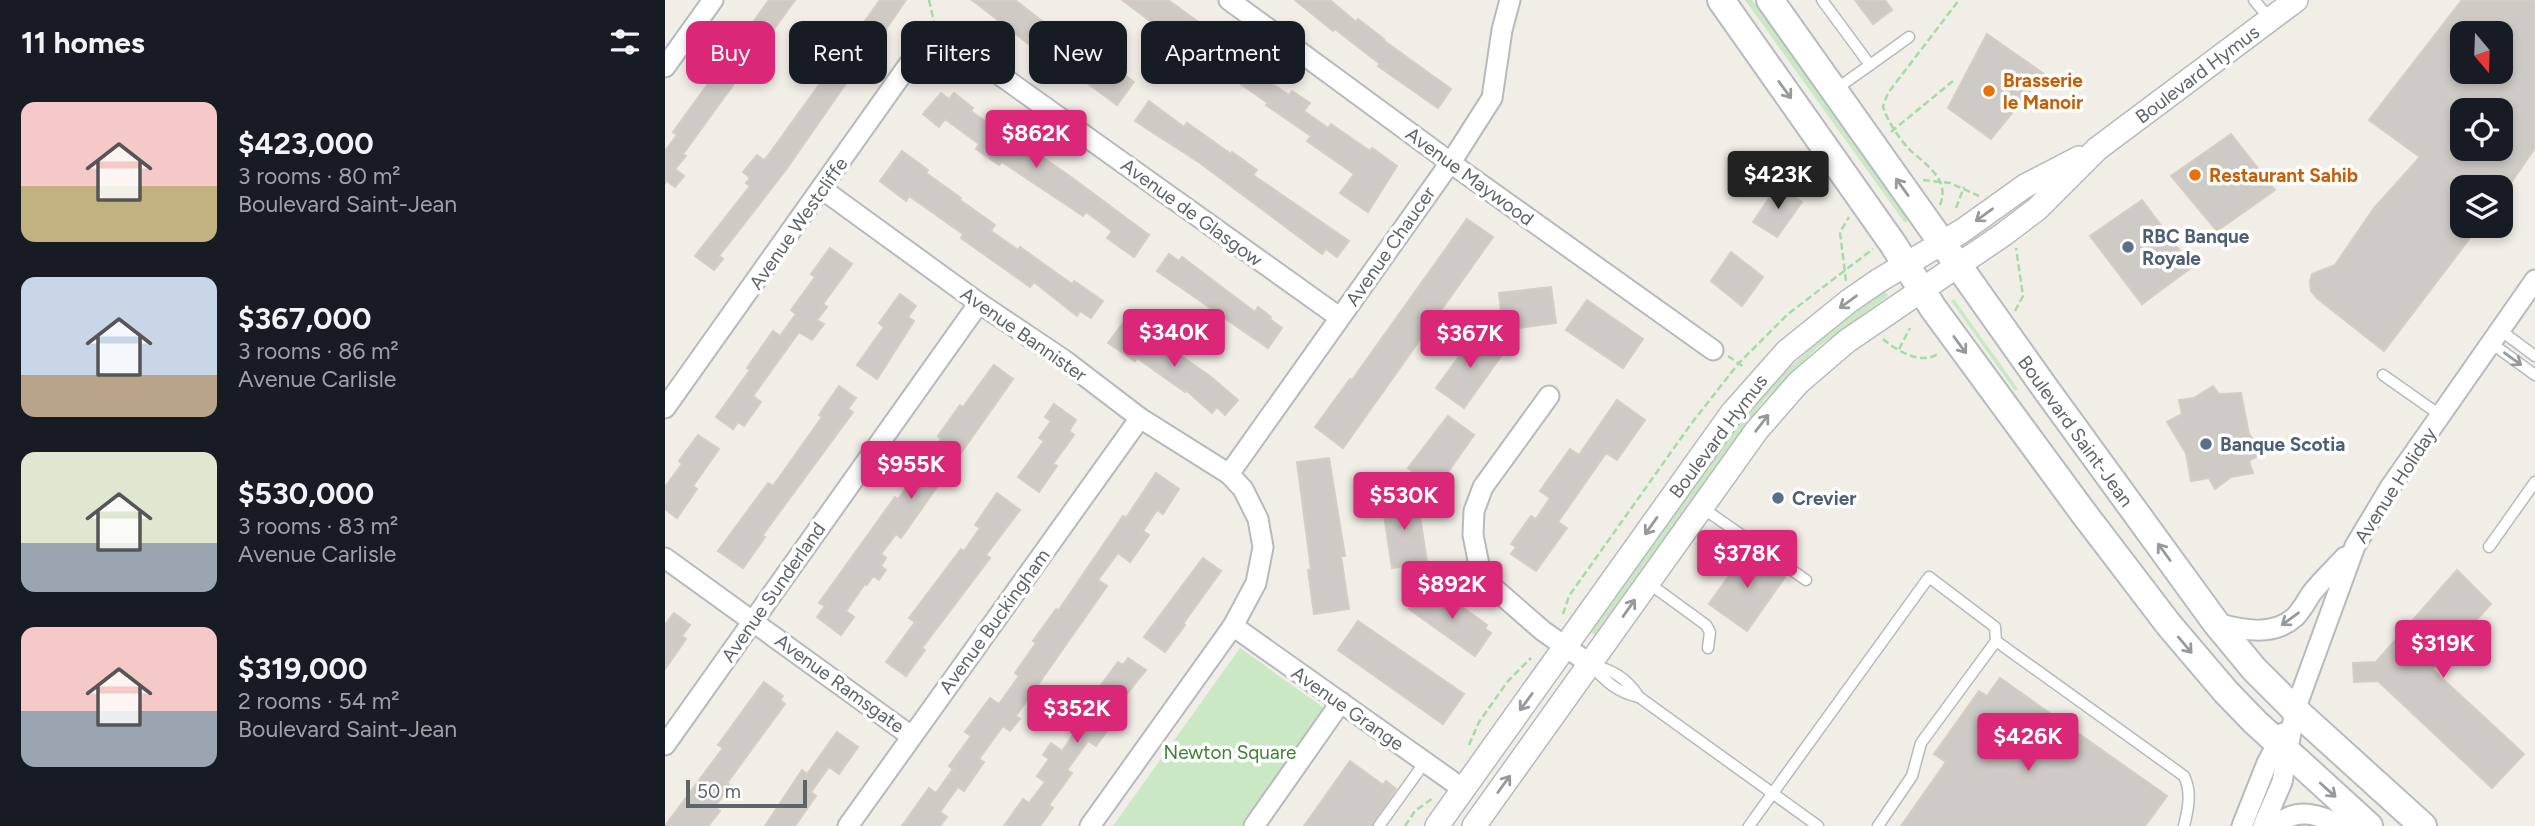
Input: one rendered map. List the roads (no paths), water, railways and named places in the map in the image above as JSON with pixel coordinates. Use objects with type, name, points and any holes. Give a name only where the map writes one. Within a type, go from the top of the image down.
[{"type":"main road","points":[[1721,0],[1921,289],[2082,511],[2162,615],[2226,692],[2282,749],[2369,826]]},
{"type":"main road","name":"Boulevard Saint-Jean","points":[[1770,0],[1941,243],[2216,623],[2254,668],[2295,710],[2423,826]]},
{"type":"street","points":[[665,67],[713,0]]},
{"type":"street","name":"Avenue Maywood","points":[[1229,0],[1449,162],[1713,350]]},
{"type":"street","name":"Avenue Chaucer","points":[[1229,474],[1492,98],[1501,30],[1510,0]]},
{"type":"street","name":"Boulevard Hymus","points":[[1474,826],[1757,430],[1798,383],[1847,341],[2037,209],[2097,149],[2296,0]]},
{"type":"street","name":"Avenue Westcliffe","points":[[665,408],[901,76]]},
{"type":"street","name":"Avenue de Glasgow","points":[[1012,84],[1339,317]]},
{"type":"street","name":"Boulevard Hymus","points":[[1437,826],[1721,428],[1791,346],[1878,281],[1941,243],[2025,186],[2097,149]]},
{"type":"street","name":"Avenue Bannister","points":[[823,189],[979,303],[1064,360],[1140,418],[1229,474]]},
{"type":"street","name":"Avenue Holiday","points":[[2242,826],[2282,749],[2355,546],[2440,415],[2535,280]]},
{"type":"street","name":"Avenue Sunderland","points":[[665,745],[979,303]]},
{"type":"street","points":[[1549,397],[1483,487],[1474,511],[1473,535],[1479,565],[1488,583],[1542,631],[1590,664]]},
{"type":"street","name":"Avenue Buckingham","points":[[848,826],[1140,418]]},
{"type":"street","points":[[1090,826],[1233,626],[1256,583],[1263,547],[1258,519],[1243,489],[1229,474]]},
{"type":"street","points":[[2216,623],[2255,631],[2286,623],[2297,615],[2311,594],[2355,546]]},
{"type":"street","name":"Avenue Ramsgate","points":[[665,558],[911,736]]},
{"type":"street","name":"Avenue Grange","points":[[1233,626],[1463,789]]},
{"type":"street","points":[[1254,826],[1341,702]]},
{"type":"street","name":"Avenue Holiday","points":[[2263,826],[2282,782],[2282,749]]},
{"type":"street","points":[[2275,826],[2285,818],[2306,813],[2346,826]]},
{"type":"lane","points":[[1822,0],[1870,65]]},
{"type":"lane","points":[[2254,0],[2270,19]]},
{"type":"lane","points":[[1833,91],[1909,37]]},
{"type":"lane","points":[[2496,337],[2535,356]]},
{"type":"lane","points":[[2496,337],[2535,375]]},
{"type":"lane","points":[[2383,375],[2440,415]]},
{"type":"lane","points":[[2489,547],[2535,482]]},
{"type":"lane","points":[[1701,507],[1806,580]]},
{"type":"lane","points":[[1749,826],[1929,577],[1995,627],[1996,641],[1921,743],[1912,776],[1878,826]]},
{"type":"lane","points":[[1647,583],[1706,625],[1710,632],[1708,648]]},
{"type":"lane","points":[[1996,641],[2184,776],[2188,807],[2183,826]]},
{"type":"lane","points":[[1590,664],[1613,671],[1631,684],[1639,698],[1818,826]]},
{"type":"lane","points":[[1379,826],[1425,762]]},
{"type":"place","name":"Brasserie le Manoir","points":[[1989,91]]},
{"type":"place","name":"Restaurant Sahib","points":[[2195,175]]},
{"type":"place","name":"RBC Banque Royale","points":[[2128,247]]},
{"type":"place","name":"Banque Scotia","points":[[2206,444]]},
{"type":"place","name":"Crevier","points":[[1778,498]]},
{"type":"park label","name":"Newton Square","points":[[1230,752]]}]
